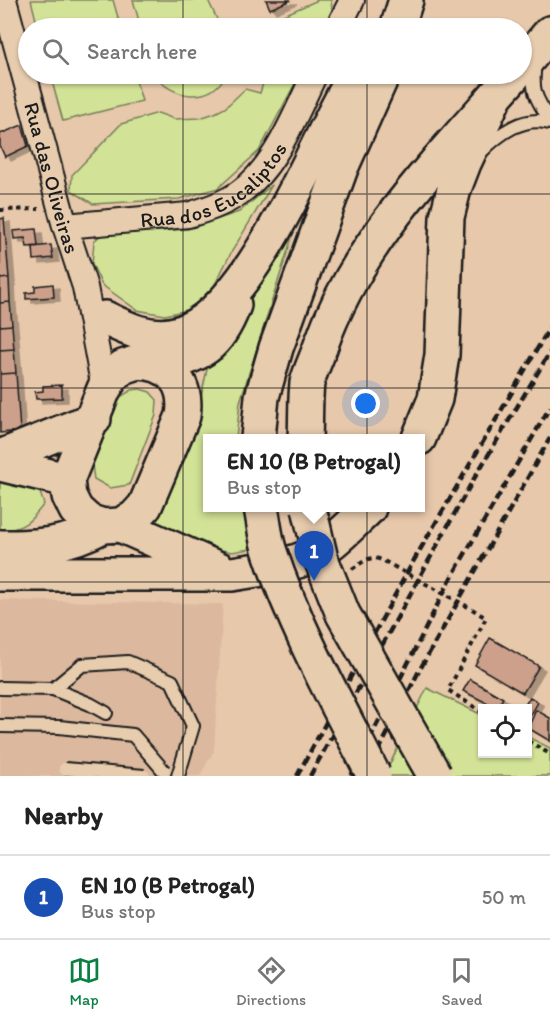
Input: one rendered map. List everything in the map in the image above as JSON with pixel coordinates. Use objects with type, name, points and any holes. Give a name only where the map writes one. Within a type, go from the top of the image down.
[{"type":"main road","points":[[392,18],[405,0]]},
{"type":"main road","points":[[400,18],[405,0]]},
{"type":"main road","points":[[105,318],[143,334],[175,334],[192,328],[217,310],[245,276],[301,182],[351,84]]},
{"type":"main road","points":[[258,434],[262,397],[276,348],[341,168],[379,84]]},
{"type":"main road","points":[[421,434],[435,399],[442,355],[447,217],[464,163],[506,84]]},
{"type":"main road","points":[[305,434],[308,382],[332,314],[355,270],[439,159],[506,84]]},
{"type":"main road","points":[[16,547],[53,534],[59,525],[65,513],[68,488],[99,404],[113,375],[123,368],[150,364],[205,350],[228,321],[245,276]]},
{"type":"main road","points":[[16,547],[66,542],[134,518],[145,506],[183,416],[185,403],[183,391],[175,377],[150,364]]},
{"type":"main road","points":[[0,457],[99,404]]},
{"type":"main road","points":[[0,464],[68,488]]},
{"type":"main road","points":[[68,488],[76,510],[88,521],[112,526],[232,574]]},
{"type":"main road","points":[[262,512],[269,551],[293,611],[315,661],[375,776]]},
{"type":"main road","points":[[310,512],[321,559],[343,614],[435,776]]},
{"type":"main road","points":[[0,574],[232,574],[304,559],[323,549],[364,512]]},
{"type":"street","name":"Rua das Oliveiras","points":[[3,0],[18,54]]},
{"type":"street","points":[[343,18],[352,0]]},
{"type":"street","name":"Rua das Oliveiras","points":[[26,84],[63,218],[85,287],[99,404]]},
{"type":"street","name":"Rua dos Eucaliptos","points":[[63,218],[188,215],[224,202],[250,184],[272,156],[310,84]]},
{"type":"street","name":"Rua das Oliveiras","points":[[85,287],[105,318],[150,364]]},
{"type":"lane","points":[[536,49],[533,78],[536,99],[550,121]]},
{"type":"lane","points":[[454,189],[479,154],[495,138],[520,123],[550,121]]},
{"type":"lane","points":[[0,584],[63,575]]},
{"type":"lane","points":[[53,689],[82,664],[129,662],[172,681],[193,726],[178,776]]},
{"type":"lane","points":[[0,688],[53,689],[106,713]]},
{"type":"lane","points":[[0,726],[59,727],[133,735],[164,771],[164,776]]},
{"type":"lane","points":[[65,769],[144,776]]},
{"type":"path","points":[[0,210],[63,218]]},
{"type":"path","points":[[351,570],[371,557],[377,557],[486,618],[448,690],[478,709]]},
{"type":"path","points":[[532,743],[550,754]]},
{"type":"shaded area","points":[[0,600],[223,604],[214,751],[200,776],[0,776]]},
{"type":"green space","points":[[31,0],[113,0],[118,18],[36,18]]},
{"type":"green space","points":[[133,0],[208,0],[216,18],[138,18]]},
{"type":"green space","points":[[318,0],[331,0],[332,10],[328,18],[277,18]]},
{"type":"green space","points":[[53,84],[137,84],[142,101],[63,121]]},
{"type":"green space","points":[[164,84],[220,84],[202,94],[191,95],[170,89]]},
{"type":"green space","points":[[263,84],[295,84],[259,151],[218,188],[179,199],[93,204],[71,190],[72,175],[121,124],[158,113],[174,119],[200,118],[225,108],[245,89],[260,93]]},
{"type":"green space","points":[[272,185],[232,251],[214,286],[192,309],[165,315],[137,310],[102,285],[92,264],[94,241],[101,235],[188,229],[239,212]]},
{"type":"green space","points":[[304,199],[240,402],[236,434],[203,434],[203,512],[243,512],[256,548],[232,552],[207,547],[156,522],[194,430],[209,360],[221,359],[248,294]]},
{"type":"green space","points":[[140,389],[150,392],[157,400],[156,415],[129,485],[110,488],[94,479],[92,465],[120,397],[132,390]]},
{"type":"green space","points":[[0,477],[38,487],[44,504],[26,523],[8,530],[0,530]]},
{"type":"green space","points":[[427,688],[478,713],[478,758],[532,758],[532,739],[550,748],[550,776],[384,776]]},
{"type":"building","points":[[266,0],[291,0],[270,9]]},
{"type":"building","points":[[22,125],[28,146],[5,157],[0,146],[0,134]]},
{"type":"building","points":[[4,218],[9,278],[0,279],[0,219]]},
{"type":"building","points":[[36,229],[38,246],[27,247],[25,238],[14,239],[13,231]]},
{"type":"building","points":[[51,245],[53,258],[34,260],[33,247]]},
{"type":"building","points":[[9,278],[10,302],[0,303],[0,279]]},
{"type":"building","points":[[53,284],[54,297],[26,299],[26,293],[35,292],[35,286]]},
{"type":"building","points":[[10,302],[12,325],[0,326],[0,303]]},
{"type":"building","points":[[12,325],[14,349],[0,350],[0,326]]},
{"type":"building","points":[[14,349],[16,373],[0,374],[0,350]]},
{"type":"building","points":[[16,373],[20,431],[0,433],[0,374]]},
{"type":"building","points":[[62,385],[62,398],[36,399],[35,392],[43,391],[43,386]]},
{"type":"building","points":[[490,638],[539,666],[523,693],[475,665]]},
{"type":"building","points":[[470,679],[503,698],[499,704],[489,704],[463,691]]},
{"type":"building","points":[[530,697],[538,702],[532,713],[532,704],[526,704]]},
{"type":"building","points":[[536,710],[550,718],[550,741],[532,730],[532,719]]},
{"type":"railway","points":[[297,776],[414,560],[550,327]]},
{"type":"railway","points":[[310,776],[472,482],[550,352]]},
{"type":"railway","points":[[351,776],[450,580],[550,407]]},
{"type":"railway","points":[[366,776],[419,671],[550,438]]},
{"type":"place","name":"EN 10 (B Petrogal)","points":[[314,581]]}]
